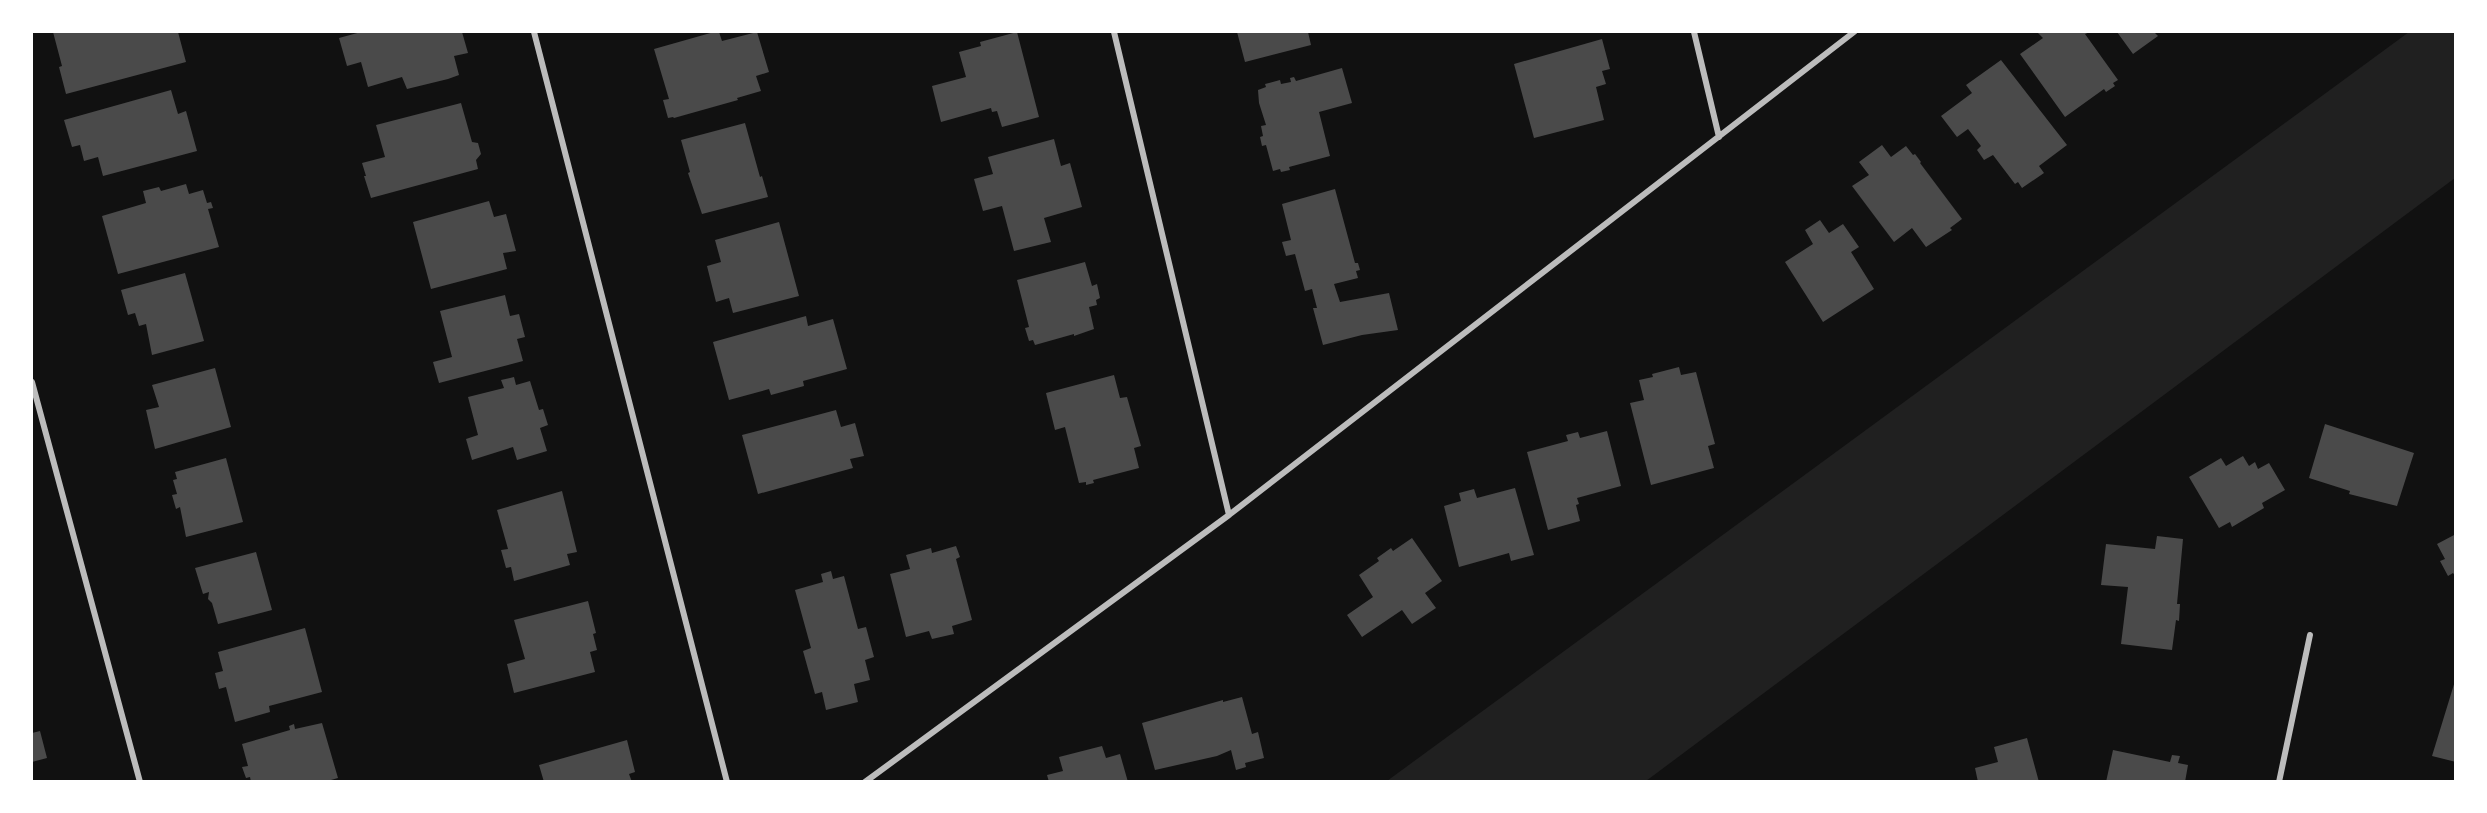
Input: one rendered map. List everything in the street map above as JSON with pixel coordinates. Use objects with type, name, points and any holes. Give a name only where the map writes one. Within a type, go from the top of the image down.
[{"type":"street","points":[[534,32],[728,782]]},
{"type":"street","points":[[1114,32],[1229,515]]},
{"type":"street","points":[[1695,32],[1719,137]]},
{"type":"street","points":[[865,782],[1229,515],[1854,32]]},
{"type":"street","points":[[32,382],[140,782]]},
{"type":"street","points":[[2279,782],[2310,635]]},
{"type":"shaded area","points":[[2409,32],[2455,32],[2455,178],[1646,781],[1387,781]]},
{"type":"building","points":[[53,32],[178,32],[186,62],[66,94],[59,67],[62,66]]},
{"type":"building","points":[[361,32],[462,32],[468,53],[454,56],[459,75],[448,79],[407,89],[402,77],[368,87],[361,62],[347,66],[339,38]]},
{"type":"building","points":[[719,32],[722,41],[757,32],[769,72],[756,76],[761,91],[737,98],[738,100],[668,118],[663,100],[669,99],[654,49]]},
{"type":"building","points":[[1017,32],[1039,117],[1002,127],[997,111],[992,112],[991,108],[941,122],[932,86],[966,77],[959,52],[981,46],[980,42]]},
{"type":"building","points":[[1237,32],[1308,32],[1311,45],[1245,62]]},
{"type":"building","points":[[2037,32],[2090,32],[2085,34],[2118,80],[2113,83],[2115,86],[2106,92],[2104,89],[2065,117],[2020,54],[2043,38]]},
{"type":"building","points":[[2117,32],[2154,32],[2158,36],[2133,54]]},
{"type":"building","points":[[1602,39],[1610,69],[1602,71],[1606,84],[1596,87],[1604,120],[1534,138],[1514,64]]},
{"type":"building","points":[[2001,60],[2067,145],[2039,166],[2044,173],[2022,188],[2018,182],[2015,184],[1993,155],[1984,160],[1977,150],[1981,146],[1968,129],[1957,137],[1941,116],[1972,93],[1966,85]]},
{"type":"building","points":[[1342,68],[1352,103],[1319,112],[1330,156],[1289,167],[1290,170],[1273,171],[1266,145],[1262,146],[1260,137],[1263,136],[1261,126],[1266,125],[1259,103],[1258,90],[1266,87],[1265,84],[1280,80],[1281,84],[1291,82],[1290,78],[1294,77],[1296,81]]},
{"type":"building","points":[[171,90],[178,114],[186,111],[197,151],[103,176],[98,157],[84,161],[80,145],[72,147],[64,120]]},
{"type":"building","points":[[461,103],[472,142],[478,143],[481,154],[476,160],[478,169],[371,198],[362,163],[385,157],[376,125]]},
{"type":"building","points":[[745,123],[768,197],[702,214],[688,173],[690,172],[681,140]]},
{"type":"building","points":[[1054,139],[1061,166],[1070,163],[1082,207],[1044,218],[1051,242],[1014,251],[1002,206],[983,211],[974,179],[993,174],[988,157]]},
{"type":"building","points":[[1882,145],[1891,157],[1906,146],[1913,155],[1915,154],[1962,219],[1950,228],[1952,230],[1926,247],[1912,228],[1894,242],[1852,186],[1869,175],[1859,162]]},
{"type":"building","points":[[186,184],[189,194],[203,190],[207,203],[211,202],[213,208],[208,209],[219,247],[118,274],[102,216],[146,203],[143,191],[159,187],[161,191]]},
{"type":"building","points":[[1335,189],[1355,263],[1358,263],[1360,270],[1356,271],[1358,278],[1334,284],[1340,302],[1389,293],[1398,330],[1362,335],[1323,345],[1313,308],[1317,308],[1312,289],[1305,291],[1295,254],[1286,256],[1282,242],[1291,240],[1282,204]]},
{"type":"building","points":[[489,201],[494,217],[506,214],[516,251],[503,253],[507,269],[431,289],[413,222]]},
{"type":"building","points":[[1820,220],[1829,233],[1843,224],[1859,247],[1851,252],[1874,289],[1823,322],[1785,262],[1813,244],[1805,230]]},
{"type":"building","points":[[779,222],[799,296],[733,313],[729,298],[716,302],[707,266],[721,262],[715,240]]},
{"type":"building","points":[[1085,262],[1092,286],[1097,284],[1100,298],[1096,300],[1097,305],[1089,307],[1094,329],[1035,345],[1033,340],[1029,341],[1025,328],[1029,327],[1017,280]]},
{"type":"building","points":[[185,273],[204,341],[152,355],[146,324],[139,326],[135,313],[128,315],[121,290]]},
{"type":"building","points":[[505,295],[510,316],[519,314],[525,337],[517,339],[523,361],[439,383],[433,362],[452,357],[440,311]]},
{"type":"building","points":[[806,316],[808,326],[833,319],[847,369],[803,381],[804,386],[771,395],[769,389],[729,400],[713,342]]},
{"type":"building","points":[[1679,367],[1681,375],[1696,372],[1715,444],[1708,446],[1714,468],[1651,485],[1630,403],[1644,400],[1639,380]]},
{"type":"building","points":[[215,368],[231,427],[155,449],[146,410],[159,407],[152,385]]},
{"type":"building","points":[[1114,375],[1120,398],[1127,397],[1141,446],[1134,448],[1139,468],[1093,480],[1094,483],[1086,485],[1086,482],[1079,483],[1065,427],[1055,430],[1046,393]]},
{"type":"building","points":[[514,377],[516,385],[530,381],[539,410],[543,409],[548,425],[540,428],[547,451],[517,460],[513,447],[472,460],[466,439],[478,435],[468,397],[504,388],[501,380]]},
{"type":"building","points":[[836,410],[841,427],[855,423],[864,456],[850,459],[853,468],[758,494],[742,435]]},
{"type":"building","points":[[2325,424],[2414,453],[2397,506],[2349,494],[2350,491],[2309,478]]},
{"type":"building","points":[[1607,431],[1621,486],[1577,498],[1579,504],[1576,505],[1580,521],[1548,530],[1527,452],[1568,441],[1566,435],[1578,432],[1580,438]]},
{"type":"building","points":[[2243,456],[2249,466],[2255,462],[2258,469],[2269,463],[2285,490],[2262,503],[2264,508],[2232,527],[2230,522],[2219,528],[2189,477],[2221,458],[2226,466]]},
{"type":"building","points":[[226,458],[243,522],[186,537],[180,507],[176,509],[172,495],[177,494],[173,480],[177,479],[175,472]]},
{"type":"building","points":[[1515,488],[1534,555],[1511,561],[1509,553],[1459,567],[1444,506],[1461,501],[1459,493],[1474,489],[1477,498]]},
{"type":"building","points":[[562,491],[577,552],[567,554],[570,565],[514,581],[511,567],[506,568],[501,550],[508,549],[497,510]]},
{"type":"building","points":[[2456,534],[2456,577],[2453,573],[2448,576],[2440,561],[2445,559],[2437,544]]},
{"type":"building","points":[[2157,536],[2183,539],[2177,604],[2180,604],[2179,621],[2176,620],[2172,650],[2121,644],[2128,587],[2101,585],[2106,544],[2155,549]]},
{"type":"building","points":[[1412,538],[1442,581],[1425,593],[1436,608],[1412,624],[1402,610],[1362,637],[1347,615],[1373,597],[1359,575],[1379,561],[1377,558],[1391,548],[1393,551]]},
{"type":"building","points":[[956,546],[960,557],[956,559],[972,620],[952,626],[954,634],[932,639],[929,631],[906,637],[890,574],[910,569],[906,555],[931,548],[932,553]]},
{"type":"building","points":[[256,552],[272,610],[218,624],[212,603],[208,599],[209,592],[203,594],[195,568]]},
{"type":"building","points":[[831,571],[833,579],[844,576],[858,629],[866,627],[874,657],[865,660],[870,680],[854,684],[858,702],[826,710],[822,692],[815,694],[803,651],[811,648],[795,590],[823,582],[821,574]]},
{"type":"building","points":[[588,601],[596,633],[593,634],[597,650],[590,652],[595,672],[514,693],[507,664],[525,659],[514,620]]},
{"type":"building","points":[[305,628],[322,692],[269,706],[270,712],[235,722],[226,687],[219,689],[215,673],[223,671],[218,652]]},
{"type":"building","points":[[2456,681],[2456,762],[2432,756]]},
{"type":"building","points":[[1242,697],[1252,734],[1258,732],[1264,758],[1245,763],[1246,767],[1236,770],[1231,750],[1217,756],[1155,770],[1142,723],[1223,700],[1223,702]]},
{"type":"building","points":[[322,723],[338,778],[324,782],[251,782],[250,777],[246,778],[242,767],[248,766],[242,744],[290,730],[289,726],[294,724],[295,729]]},
{"type":"building","points":[[40,731],[47,758],[32,762],[32,733]]},
{"type":"building","points":[[2027,738],[2039,782],[1978,782],[1975,768],[1998,762],[1994,747]]},
{"type":"building","points":[[627,740],[635,772],[629,774],[632,782],[544,782],[539,765]]},
{"type":"building","points":[[1102,746],[1106,758],[1120,754],[1128,782],[1049,782],[1047,775],[1063,771],[1059,757]]},
{"type":"building","points":[[2113,750],[2170,762],[2172,755],[2180,756],[2178,763],[2188,765],[2185,782],[2106,782]]}]
